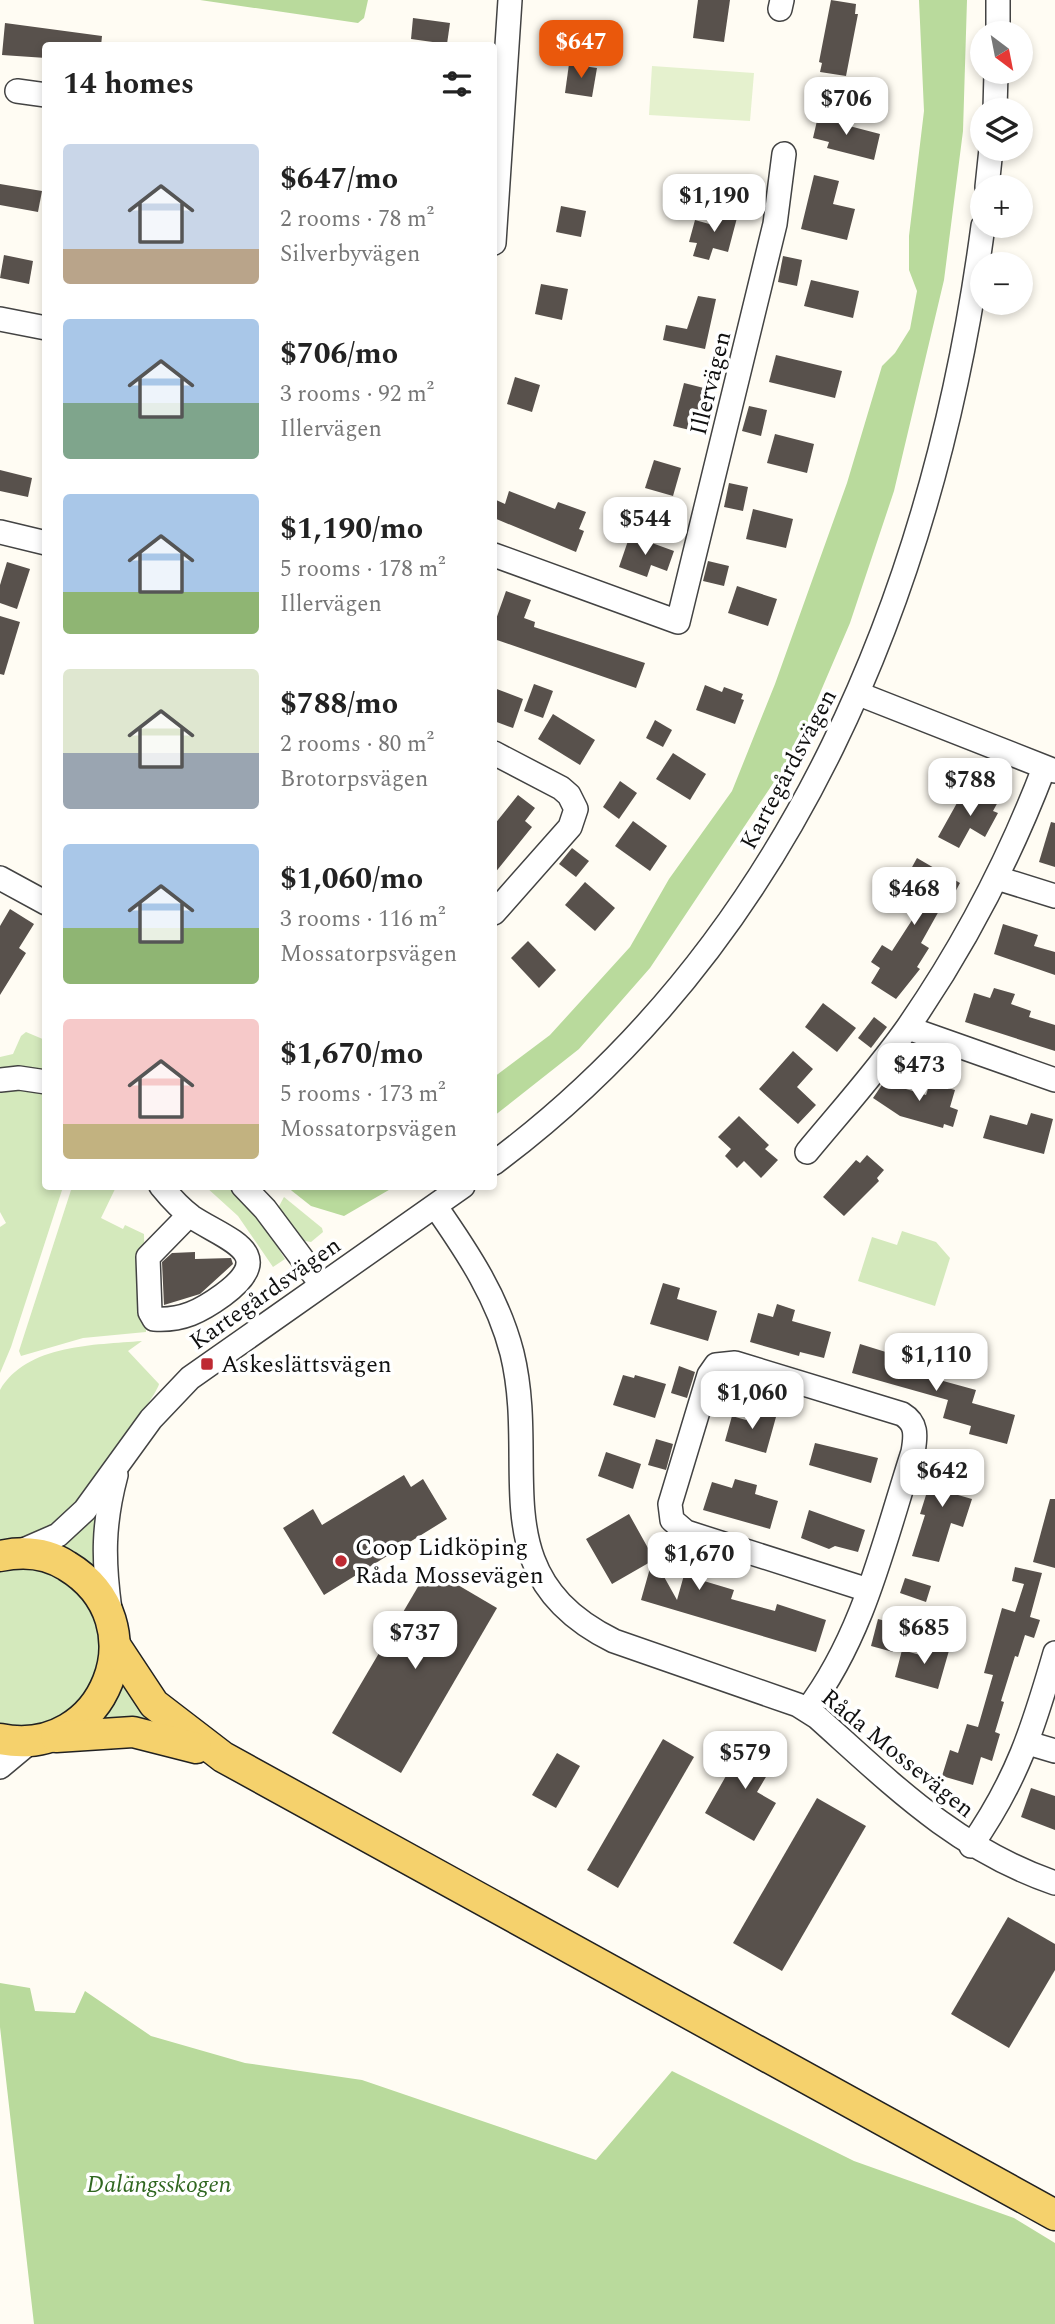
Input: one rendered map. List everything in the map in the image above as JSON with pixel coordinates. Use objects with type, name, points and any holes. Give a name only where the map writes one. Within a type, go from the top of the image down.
[{"type":"main road","points":[[8,1554],[48,1557],[76,1571],[98,1594],[113,1632],[154,1704],[223,1757],[1055,2215]]},
{"type":"main road","points":[[37,1740],[70,1727],[92,1709],[109,1679],[113,1632]]},
{"type":"main road","points":[[0,1739],[37,1740],[133,1732],[153,1735],[223,1757]]},
{"type":"street","points":[[497,162],[510,0]]},
{"type":"street","points":[[998,21],[999,0]]},
{"type":"street","points":[[18,91],[42,94]]},
{"type":"street","name":"Illervägen","points":[[497,556],[678,622],[775,224],[784,155]]},
{"type":"street","name":"Kartegårdsvägen","points":[[497,1161],[561,1110],[608,1066],[706,955],[789,829],[830,756],[859,694],[892,602],[934,469],[955,384],[981,238]]},
{"type":"street","points":[[0,318],[42,327]]},
{"type":"street","points":[[0,532],[42,542]]},
{"type":"street","points":[[807,1152],[908,1028],[997,878],[1050,770],[859,694]]},
{"type":"street","points":[[497,755],[561,788],[569,795],[576,809],[570,827],[497,910]]},
{"type":"street","points":[[0,878],[42,901]]},
{"type":"street","points":[[997,878],[1055,896]]},
{"type":"street","points":[[908,1028],[1055,1080]]},
{"type":"street","points":[[0,1080],[19,1078],[42,1081]]},
{"type":"street","points":[[165,1190],[189,1215],[242,1246],[248,1266],[236,1286],[192,1315],[154,1319],[149,1312],[148,1257],[189,1215]]},
{"type":"street","points":[[247,1190],[265,1209],[321,1284]]},
{"type":"street","name":"Kartegårdsvägen","points":[[8,1554],[41,1544],[71,1525],[119,1465],[151,1419],[190,1378],[458,1190]]},
{"type":"street","name":"Råda Mossevägen","points":[[436,1207],[484,1279],[512,1354],[526,1539],[547,1589],[571,1616],[614,1641],[807,1710],[931,1817],[971,1846],[1055,1883]]},
{"type":"street","points":[[807,1710],[849,1643],[868,1590],[913,1452],[916,1437],[910,1419],[902,1413],[735,1363],[716,1365],[709,1375],[670,1503],[672,1520],[686,1532],[868,1590]]},
{"type":"street","name":"Kartegårdsvägen","points":[[113,1632],[103,1557],[104,1530],[119,1465]]},
{"type":"street","points":[[971,1846],[1004,1795],[1028,1744],[1055,1654]]},
{"type":"street","points":[[0,1767],[37,1740]]},
{"type":"street","points":[[1028,1744],[1055,1751]]},
{"type":"green space","points":[[200,0],[368,0],[364,18],[358,23]]},
{"type":"green space","points":[[919,0],[967,0],[963,131],[944,280],[894,491],[850,623],[796,749],[650,968],[579,1049],[497,1114],[497,1075],[550,1035],[630,947],[669,879],[732,791],[775,684],[847,483],[882,366],[895,353],[910,329],[917,291],[909,270],[909,236],[924,111]]},
{"type":"green space","points":[[652,66],[754,73],[750,121],[649,115]]},
{"type":"green space","points":[[26,1032],[42,1039],[42,1071],[0,1068],[0,1057],[13,1054],[21,1036]]},
{"type":"green space","points":[[16,1088],[42,1092],[42,1190],[62,1190],[0,1373],[0,1227],[6,1223],[0,1212],[0,1091]]},
{"type":"green space","points":[[71,1190],[115,1190],[101,1218],[123,1229],[125,1225],[144,1234],[146,1332],[83,1338],[21,1356],[19,1351]]},
{"type":"green space","points":[[209,1190],[233,1190],[238,1194],[260,1220],[285,1259],[273,1267],[238,1216]]},
{"type":"green space","points":[[291,1190],[389,1190],[344,1216],[311,1206]]},
{"type":"green space","points":[[284,1197],[322,1228],[323,1232],[311,1242],[305,1241],[278,1208]]},
{"type":"green space","points":[[902,1231],[936,1242],[950,1258],[935,1306],[858,1281],[872,1237],[897,1245]]},
{"type":"green space","points":[[142,1341],[128,1351],[159,1384],[132,1428],[65,1517],[42,1531],[0,1545],[0,1390],[12,1375],[44,1355],[84,1346]]},
{"type":"green space","points":[[95,1515],[95,1566],[93,1569],[52,1547]]},
{"type":"green space","points":[[0,1566],[57,1571],[100,1615],[102,1676],[62,1722],[0,1730]]},
{"type":"green space","points":[[120,1677],[154,1719],[153,1724],[101,1721],[100,1714]]},
{"type":"green space","name":"Dalängsskogen","points":[[0,1983],[30,1988],[35,2011],[75,2013],[85,1991],[151,2036],[245,2063],[362,2080],[596,2160],[672,2071],[854,2161],[1014,2218],[1055,2243],[1055,2324],[34,2324],[0,2027]]},
{"type":"building","points":[[698,0],[730,0],[724,42],[693,38]]},
{"type":"building","points":[[831,0],[856,4],[855,14],[858,14],[846,76],[820,72],[822,63],[819,62]]},
{"type":"building","points":[[413,18],[450,23],[447,42],[411,39]]},
{"type":"building","points":[[5,23],[102,36],[101,42],[42,42],[42,58],[2,55]]},
{"type":"building","points":[[569,64],[597,68],[592,97],[565,93]]},
{"type":"building","points":[[819,112],[836,116],[834,122],[880,134],[874,160],[827,148],[829,142],[813,138]]},
{"type":"building","points":[[814,175],[839,181],[833,204],[855,209],[847,240],[801,229]]},
{"type":"building","points":[[0,184],[42,191],[38,212],[0,205]]},
{"type":"building","points":[[561,206],[586,211],[581,237],[556,232]]},
{"type":"building","points":[[717,209],[738,214],[728,252],[713,248],[709,260],[693,256],[697,243],[689,242],[695,220],[713,225]]},
{"type":"building","points":[[4,255],[33,261],[29,284],[0,278]]},
{"type":"building","points":[[783,256],[802,260],[797,286],[778,282]]},
{"type":"building","points":[[811,280],[859,291],[853,318],[804,306]]},
{"type":"building","points":[[541,284],[568,289],[562,320],[535,314]]},
{"type":"building","points":[[698,296],[716,299],[705,349],[663,340],[666,325],[687,329]]},
{"type":"building","points":[[776,355],[842,371],[835,398],[769,382]]},
{"type":"building","points":[[515,377],[540,385],[532,412],[507,404]]},
{"type":"building","points":[[684,383],[708,389],[698,432],[673,426]]},
{"type":"building","points":[[749,406],[767,410],[761,436],[742,431]]},
{"type":"building","points":[[775,434],[814,444],[807,473],[767,463]]},
{"type":"building","points":[[654,460],[681,468],[673,496],[645,488]]},
{"type":"building","points":[[0,470],[32,478],[28,497],[0,491]]},
{"type":"building","points":[[729,483],[748,487],[743,511],[724,507]]},
{"type":"building","points":[[509,491],[555,509],[558,502],[586,512],[579,529],[584,531],[576,552],[497,519],[497,500],[505,504]]},
{"type":"building","points":[[753,509],[793,519],[786,548],[746,539]]},
{"type":"building","points":[[630,535],[674,551],[667,571],[651,565],[647,577],[619,567]]},
{"type":"building","points":[[708,561],[729,566],[724,586],[703,581]]},
{"type":"building","points":[[7,562],[30,569],[17,609],[0,603],[0,585]]},
{"type":"building","points":[[737,586],[777,599],[768,626],[728,613]]},
{"type":"building","points":[[506,591],[531,600],[524,618],[535,622],[534,627],[645,663],[636,688],[497,640],[497,616]]},
{"type":"building","points":[[0,616],[20,622],[4,675],[0,674]]},
{"type":"building","points":[[534,684],[553,691],[543,718],[524,711]]},
{"type":"building","points":[[705,685],[722,692],[724,687],[743,694],[741,699],[744,700],[735,724],[696,710]]},
{"type":"building","points":[[497,689],[523,699],[513,728],[497,722]]},
{"type":"building","points":[[553,714],[595,740],[580,765],[538,739]]},
{"type":"building","points":[[655,720],[672,730],[663,747],[646,738]]},
{"type":"building","points":[[673,753],[706,774],[690,800],[656,779]]},
{"type":"building","points":[[620,781],[637,793],[619,819],[603,807]]},
{"type":"building","points":[[978,788],[999,800],[993,811],[998,813],[985,837],[970,828],[959,848],[938,837],[962,794],[972,800]]},
{"type":"building","points":[[518,795],[535,808],[525,821],[532,827],[497,870],[497,821]]},
{"type":"building","points":[[633,821],[667,846],[650,871],[615,846]]},
{"type":"building","points":[[1051,822],[1055,823],[1055,867],[1039,862]]},
{"type":"building","points":[[572,848],[589,861],[576,877],[559,864]]},
{"type":"building","points":[[917,858],[960,883],[945,911],[940,909],[921,943],[929,948],[917,967],[920,969],[896,999],[871,983],[880,968],[871,962],[882,945],[892,951],[914,917],[897,907],[906,890],[901,887]]},
{"type":"building","points":[[585,882],[615,908],[595,931],[565,905]]},
{"type":"building","points":[[10,909],[34,924],[19,948],[26,953],[0,995],[0,926]]},
{"type":"building","points":[[1003,924],[1038,935],[1034,946],[1055,952],[1055,975],[994,954]]},
{"type":"building","points":[[528,941],[556,970],[539,988],[511,958]]},
{"type":"building","points":[[994,988],[1015,994],[1011,1004],[1031,1011],[1029,1017],[1055,1025],[1055,1051],[965,1022],[974,993],[990,998]]},
{"type":"building","points":[[823,1003],[856,1028],[837,1052],[805,1027]]},
{"type":"building","points":[[874,1017],[887,1027],[871,1048],[858,1038]]},
{"type":"building","points":[[793,1051],[813,1069],[797,1087],[816,1105],[798,1124],[759,1089]]},
{"type":"building","points":[[888,1076],[906,1089],[926,1095],[930,1083],[955,1090],[950,1107],[958,1110],[953,1127],[944,1124],[943,1128],[900,1116],[873,1098]]},
{"type":"building","points":[[1031,1113],[1053,1119],[1044,1154],[983,1138],[990,1115],[1027,1125]]},
{"type":"building","points":[[739,1116],[769,1145],[765,1149],[778,1160],[761,1178],[744,1161],[737,1168],[725,1156],[731,1149],[718,1137]]},
{"type":"building","points":[[867,1155],[884,1170],[877,1178],[879,1181],[844,1216],[823,1197],[856,1160],[860,1163]]},
{"type":"building","points":[[195,1252],[195,1259],[231,1258],[233,1264],[200,1294],[164,1305],[162,1262],[172,1253]]},
{"type":"building","points":[[663,1283],[680,1288],[677,1299],[717,1311],[708,1341],[650,1324]]},
{"type":"building","points":[[777,1304],[795,1310],[792,1321],[831,1332],[824,1358],[800,1352],[799,1356],[750,1342],[758,1313],[773,1317]]},
{"type":"building","points":[[860,1344],[902,1357],[900,1364],[926,1372],[925,1376],[976,1390],[972,1403],[1015,1415],[1007,1444],[969,1434],[971,1426],[943,1418],[948,1400],[852,1373]]},
{"type":"building","points":[[679,1366],[695,1372],[687,1398],[671,1393]]},
{"type":"building","points":[[623,1375],[634,1378],[635,1375],[666,1384],[655,1418],[613,1405]]},
{"type":"building","points":[[749,1410],[776,1417],[766,1453],[725,1441],[732,1416],[746,1420]]},
{"type":"building","points":[[656,1439],[673,1444],[666,1470],[648,1465]]},
{"type":"building","points":[[815,1443],[878,1458],[871,1483],[809,1465]]},
{"type":"building","points":[[606,1452],[641,1464],[633,1489],[598,1476]]},
{"type":"building","points":[[938,1457],[967,1466],[958,1495],[972,1499],[963,1527],[951,1523],[939,1562],[912,1556],[925,1515],[920,1514]]},
{"type":"building","name":"Coop Lidköping Råda Mossevägen","points":[[404,1475],[411,1487],[423,1479],[447,1519],[324,1595],[283,1528],[313,1509],[322,1525]]},
{"type":"building","points":[[735,1479],[757,1485],[755,1494],[778,1501],[770,1529],[703,1510],[712,1482],[732,1488]]},
{"type":"building","points":[[1050,1499],[1055,1499],[1055,1568],[1033,1562]]},
{"type":"building","points":[[809,1510],[865,1530],[858,1552],[835,1546],[829,1549],[801,1538]]},
{"type":"building","points":[[629,1514],[677,1600],[684,1575],[734,1590],[731,1599],[775,1611],[777,1604],[826,1620],[816,1652],[641,1600],[652,1561],[612,1584],[586,1539]]},
{"type":"building","points":[[1015,1567],[1042,1573],[1030,1617],[1040,1620],[1034,1638],[1025,1635],[1018,1657],[1015,1656],[1001,1701],[1004,1702],[995,1732],[1000,1734],[992,1761],[981,1757],[973,1785],[942,1776],[950,1750],[958,1753],[967,1724],[978,1727],[993,1675],[984,1673],[1002,1608],[1015,1612],[1024,1584],[1012,1581]]},
{"type":"building","points":[[429,1568],[497,1608],[401,1773],[332,1733]]},
{"type":"building","points":[[905,1578],[931,1586],[926,1602],[900,1593]]},
{"type":"building","points":[[878,1619],[901,1625],[893,1652],[871,1646]]},
{"type":"building","points":[[928,1641],[950,1647],[938,1689],[895,1677],[902,1650],[924,1656]]},
{"type":"building","points":[[748,1737],[779,1755],[757,1792],[776,1803],[754,1841],[705,1813]]},
{"type":"building","points":[[663,1739],[694,1757],[618,1888],[587,1870]]},
{"type":"building","points":[[557,1753],[580,1766],[556,1808],[532,1795]]},
{"type":"building","points":[[1031,1788],[1055,1796],[1055,1830],[1021,1817]]},
{"type":"building","points":[[817,1798],[866,1826],[782,1971],[733,1943]]},
{"type":"building","points":[[1008,1917],[1055,1944],[1055,1970],[1009,2048],[951,2014]]},
{"type":"place","name":"Askeslättsvägen","points":[[207,1364]]},
{"type":"place","name":"Coop Lidköping Råda Mossevägen","points":[[341,1561]]}]
